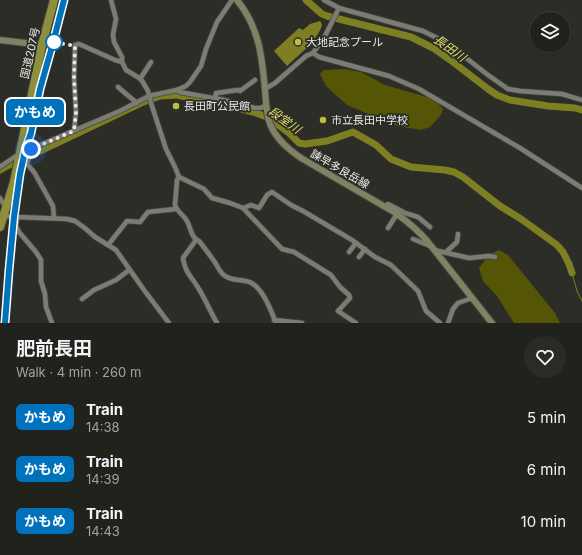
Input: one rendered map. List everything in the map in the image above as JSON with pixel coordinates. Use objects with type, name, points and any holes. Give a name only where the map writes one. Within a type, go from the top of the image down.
[{"type":"highway","name":"国道207号","points":[[0,227],[4,216],[2,202],[14,182],[19,155],[46,45],[54,0]]},
{"type":"main road","name":"諫早多良岳線","points":[[237,0],[245,9],[258,39],[266,108],[270,124],[281,142],[288,149],[397,214],[418,230],[492,323]]},
{"type":"main road","points":[[0,40],[46,45]]},
{"type":"street","points":[[111,0],[116,19],[113,35],[114,42],[122,57],[122,62],[126,70],[140,79],[148,91],[166,149],[179,177],[204,190],[212,198],[243,208],[282,248],[294,252],[331,276],[349,295],[350,298],[338,311],[356,323]]},
{"type":"street","points":[[0,167],[31,149],[120,111],[149,96],[177,90],[186,86],[201,66],[217,22],[232,0]]},
{"type":"street","points":[[324,0],[337,8],[423,31],[461,54],[508,89],[562,94],[582,100]]},
{"type":"street","points":[[265,89],[275,83],[306,56],[313,53],[330,26],[337,8],[337,0]]},
{"type":"street","points":[[74,131],[76,112],[74,78],[75,46],[79,44],[122,62]]},
{"type":"street","points":[[46,45],[57,47]]},
{"type":"street","points":[[313,53],[319,57],[389,76],[419,89],[520,148],[582,188]]},
{"type":"street","points":[[140,79],[151,62]]},
{"type":"street","points":[[215,98],[216,93],[240,91],[255,80]]},
{"type":"street","points":[[118,88],[136,103]]},
{"type":"street","points":[[177,90],[180,92],[215,98],[255,108],[266,108]]},
{"type":"street","points":[[31,149],[27,164],[34,172],[53,206],[54,218]]},
{"type":"street","points":[[179,177],[177,180],[176,208],[184,215],[196,240],[199,241],[220,272],[235,281],[246,281],[252,283],[262,293],[275,321],[302,323]]},
{"type":"street","points":[[243,208],[252,205],[259,208],[267,195],[272,192],[291,205],[356,243],[375,257],[391,265],[418,291],[426,311],[440,323]]},
{"type":"street","points":[[385,207],[388,204],[405,213],[418,217],[430,227]]},
{"type":"street","points":[[108,245],[127,221],[140,222],[148,212],[176,208]]},
{"type":"street","points":[[388,228],[397,214]]},
{"type":"street","points":[[4,216],[54,218],[75,221],[95,237],[116,250],[129,270],[169,323]]},
{"type":"street","points":[[17,217],[16,226],[18,232],[36,252],[41,260],[41,281],[45,294],[46,307],[52,323]]},
{"type":"street","points":[[446,252],[457,242],[458,234]]},
{"type":"street","points":[[413,239],[433,248],[469,258],[495,256]]},
{"type":"street","points":[[196,240],[183,258],[184,266],[197,286],[216,323]]},
{"type":"street","points":[[349,252],[356,243]]},
{"type":"street","points":[[359,257],[365,249]]},
{"type":"street","points":[[82,299],[94,290],[116,280],[129,270]]},
{"type":"street","points":[[448,323],[453,309],[458,303],[472,298]]},
{"type":"shaded area","name":"大地記念プール","points":[[320,21],[322,24],[320,30],[311,44],[287,66],[274,51],[299,28],[303,30],[310,24]]},
{"type":"shaded area","points":[[344,69],[361,72],[385,85],[434,99],[443,109],[441,115],[430,127],[421,130],[397,126],[347,105],[326,86],[320,74],[324,70]]},
{"type":"shaded area","points":[[499,250],[508,255],[555,313],[560,323],[514,323],[497,296],[483,281],[479,268],[489,255]]},
{"type":"waterway","name":"長田川","points":[[306,0],[322,14],[327,16],[411,37],[433,48],[497,95],[510,100],[582,110]]},
{"type":"waterway","name":"段堂川","points":[[0,170],[33,152],[40,151],[141,103],[160,96],[176,95],[220,103],[267,117],[289,133],[299,143],[305,144],[327,141],[353,132],[376,145],[391,159],[411,167],[454,172],[557,245],[563,252],[572,273]]},
{"type":"waterway","points":[[572,273],[577,291],[582,301]]},
{"type":"railway","points":[[5,323],[7,286],[20,174],[66,0]]},
{"type":"train","name":"かもめ","points":[[5,323],[14,217],[20,174],[31,133],[40,89],[64,0]]},
{"type":"place","name":"大地記念プール","points":[[298,42]]},
{"type":"place","name":"長田町公民館","points":[[176,106]]},
{"type":"place","name":"市立長田中学校","points":[[323,120]]},
{"type":"route","points":[[31,149],[74,131],[76,112],[74,78],[75,46],[54,42]]}]
